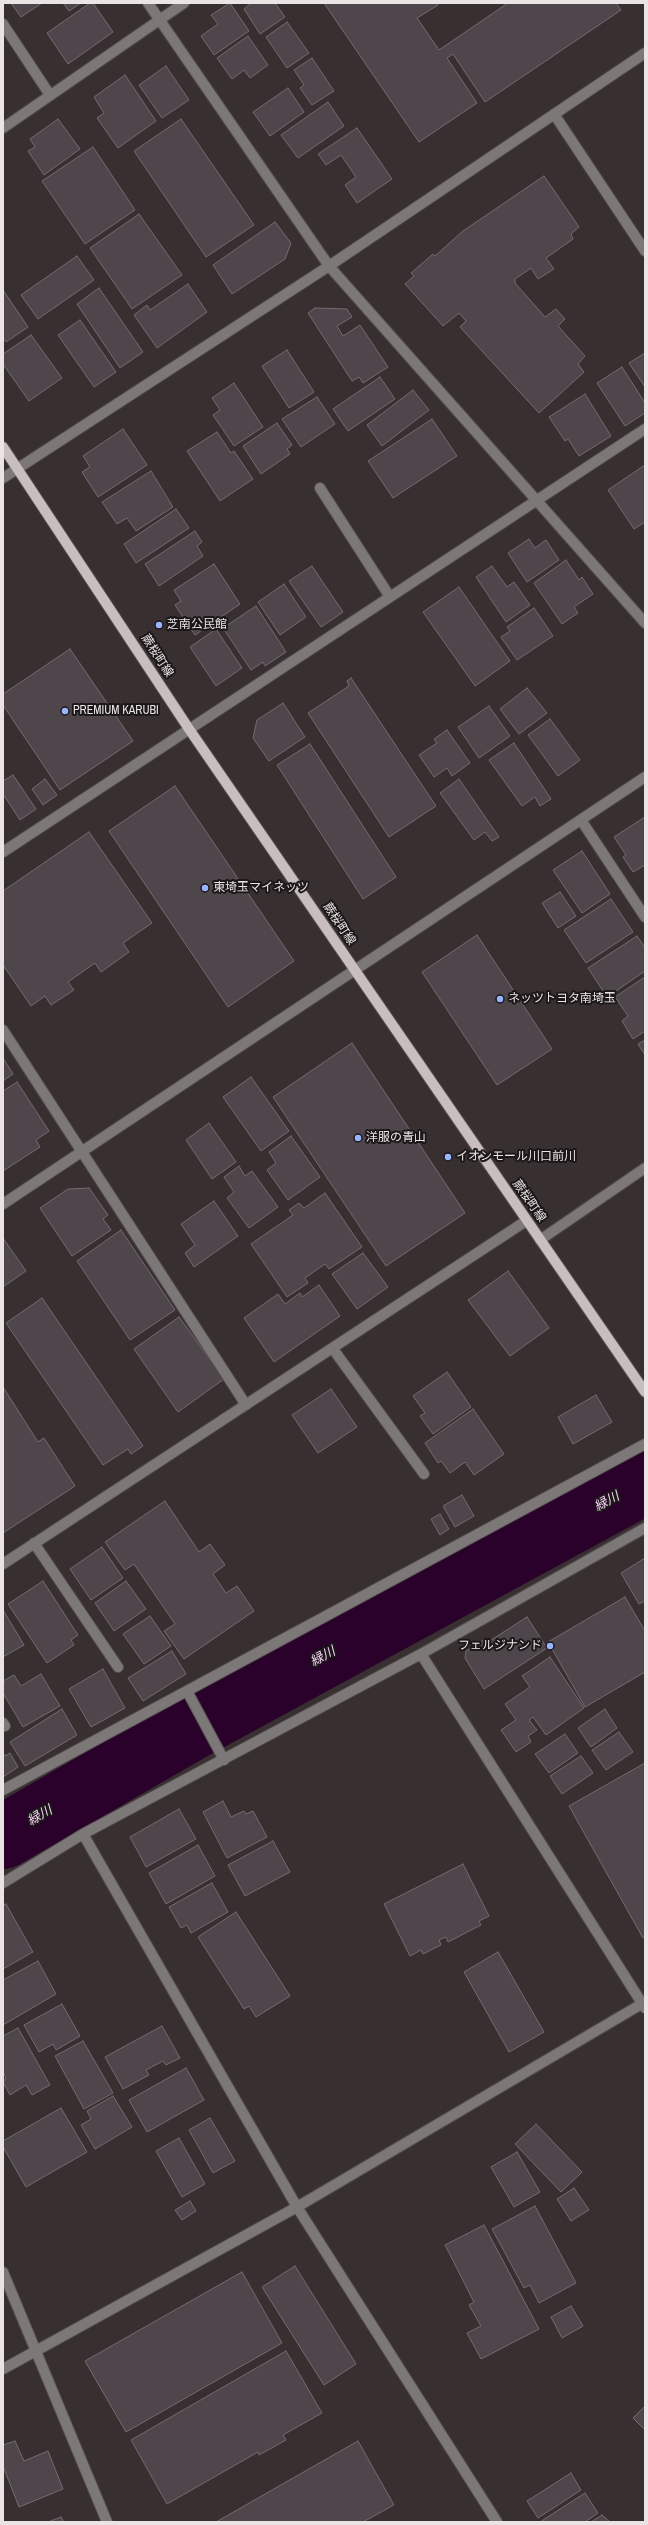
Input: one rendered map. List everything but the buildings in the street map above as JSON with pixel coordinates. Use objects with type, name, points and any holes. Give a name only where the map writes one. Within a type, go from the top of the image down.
[{"type":"main road","name":"蕨桜町線","points":[[3,447],[189,729],[645,1392]]},
{"type":"street","points":[[148,3],[329,266],[537,499],[645,623]]},
{"type":"street","points":[[3,128],[184,3]]},
{"type":"street","points":[[3,24],[50,95]]},
{"type":"street","points":[[3,478],[329,266],[645,53]]},
{"type":"street","points":[[554,114],[645,251]]},
{"type":"street","points":[[3,852],[645,429]]},
{"type":"street","points":[[320,488],[390,596]]},
{"type":"street","points":[[3,1204],[645,777]]},
{"type":"street","points":[[581,820],[645,917]]},
{"type":"street","points":[[3,1030],[246,1405]]},
{"type":"street","points":[[540,1240],[645,1168]]},
{"type":"street","points":[[3,1564],[526,1221]]},
{"type":"street","points":[[333,1349],[424,1474]]},
{"type":"street","points":[[3,1790],[645,1444]]},
{"type":"street","points":[[3,1883],[83,1834],[421,1654],[645,1528]]},
{"type":"street","points":[[34,1543],[118,1667]]},
{"type":"street","points":[[3,2369],[296,2207],[644,2005],[421,1654]]},
{"type":"street","points":[[187,1691],[224,1760]]},
{"type":"street","points":[[83,1834],[296,2207],[497,2522]]},
{"type":"street","points":[[3,2272],[107,2522]]},
{"type":"waterway","name":"緑川","points":[[3,1837],[187,1731],[645,1482]]},
{"type":"place","name":"芝南公民館","points":[[159,625]]},
{"type":"place","name":"PREMIUM KARUBI","points":[[65,711]]},
{"type":"place","name":"東埼玉マイネッツ","points":[[205,888]]},
{"type":"place","name":"ネッツトヨタ南埼玉","points":[[500,999]]},
{"type":"place","name":"洋服の青山","points":[[358,1138]]},
{"type":"place","name":"イオンモール川口前川","points":[[448,1157]]},
{"type":"place","name":"フェルジナンド","points":[[550,1646]]}]
